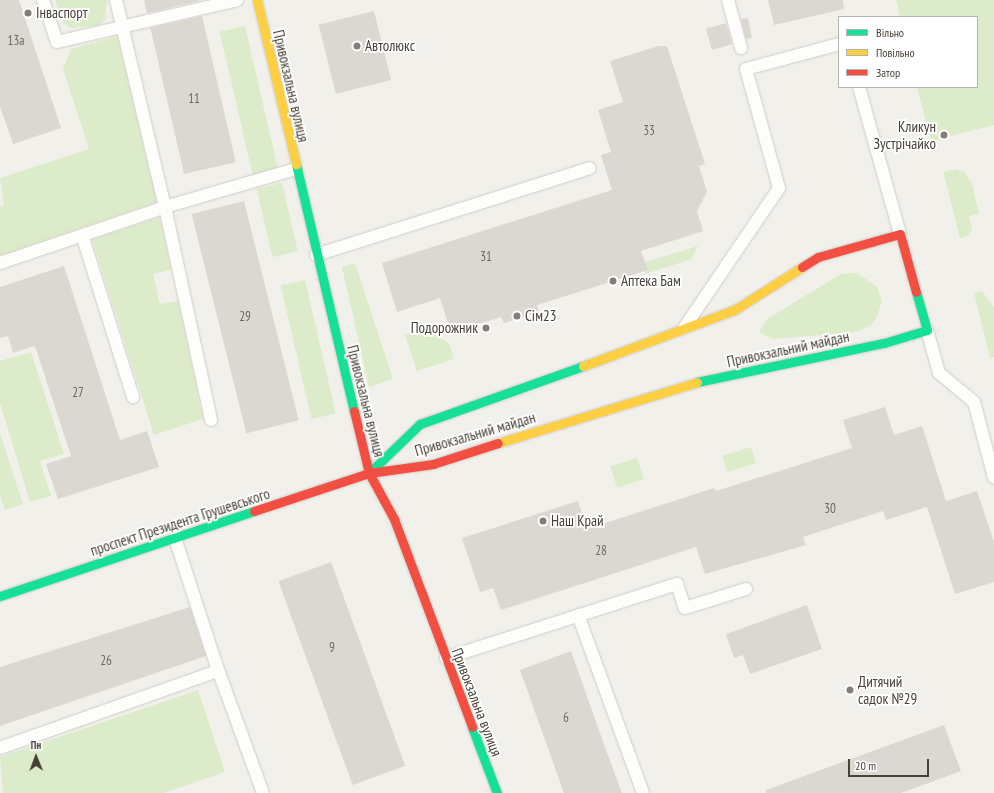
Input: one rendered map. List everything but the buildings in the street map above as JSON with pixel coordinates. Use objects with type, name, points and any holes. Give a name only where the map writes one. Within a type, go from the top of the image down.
[{"type":"street","name":"Привокзальна вулиця","points":[[256,0],[369,473],[394,519],[497,793]]},
{"type":"street","name":"Привокзальний майдан","points":[[369,473],[420,424],[682,331],[736,309],[818,257],[900,234]]},
{"type":"street","points":[[900,234],[927,330]]},
{"type":"street","name":"Привокзальний майдан","points":[[369,473],[433,464],[679,386],[884,343],[927,330]]},
{"type":"street","name":"проспект Президента Грушевського","points":[[0,596],[369,473]]},
{"type":"lane","points":[[43,0],[57,42],[237,0]]},
{"type":"lane","points":[[116,0],[166,207],[210,420]]},
{"type":"lane","points":[[728,0],[741,48]]},
{"type":"lane","points":[[682,331],[779,188],[746,69],[838,44]]},
{"type":"lane","points":[[859,88],[900,234]]},
{"type":"lane","points":[[316,255],[590,168]]},
{"type":"lane","points":[[0,263],[166,207],[296,169]]},
{"type":"lane","points":[[82,235],[133,397]]},
{"type":"lane","points":[[927,330],[939,373],[974,402],[994,477]]},
{"type":"lane","points":[[175,538],[218,671],[263,793]]},
{"type":"lane","points":[[446,658],[677,584],[685,608],[746,589]]},
{"type":"lane","points":[[578,615],[643,793]]},
{"type":"lane","points":[[0,748],[218,671]]},
{"type":"green space","points":[[55,0],[107,0],[105,20],[98,26],[71,28],[63,22]]},
{"type":"green space","points":[[896,0],[994,0],[994,125],[931,141],[917,88],[978,88],[978,16],[900,16]]},
{"type":"green space","points":[[245,26],[278,170],[253,176],[220,32]]},
{"type":"green space","points":[[117,36],[157,202],[0,256],[0,206],[4,205],[0,178],[89,149],[63,69],[71,49]]},
{"type":"green space","points":[[956,169],[965,173],[972,184],[979,214],[969,216],[972,228],[968,236],[960,238],[943,172]]},
{"type":"green space","points":[[282,183],[298,251],[272,257],[257,189]]},
{"type":"green space","points":[[160,217],[171,270],[153,274],[160,304],[178,301],[203,419],[154,435],[92,239]]},
{"type":"green space","points":[[698,246],[692,259],[645,274],[642,263]]},
{"type":"green space","points":[[355,263],[393,379],[369,387],[342,267]]},
{"type":"green space","points":[[857,273],[877,287],[882,301],[877,317],[871,325],[856,332],[773,339],[759,332],[767,319],[841,274]]},
{"type":"green space","points":[[305,280],[336,413],[311,419],[281,286]]},
{"type":"green space","points":[[982,291],[994,307],[994,357],[990,358],[974,293]]},
{"type":"green space","points":[[423,329],[449,343],[454,359],[417,371],[405,335]]},
{"type":"green space","points":[[31,352],[64,454],[40,461],[51,496],[30,502],[0,403],[0,361]]},
{"type":"green space","points":[[0,433],[23,504],[5,510],[0,496]]},
{"type":"green space","points":[[751,447],[756,463],[727,472],[722,456]]},
{"type":"green space","points":[[637,458],[644,479],[617,488],[610,467]]},
{"type":"green space","points":[[198,690],[225,772],[164,793],[3,793],[0,757]]},
{"type":"traffic: fast","points":[[296,164],[354,411]]},
{"type":"traffic: fast","points":[[697,382],[884,343],[927,330],[916,292]]},
{"type":"traffic: fast","points":[[369,473],[420,424],[583,366]]},
{"type":"traffic: fast","points":[[0,596],[254,511]]},
{"type":"traffic: fast","points":[[472,727],[497,793]]},
{"type":"traffic: slow","points":[[257,0],[296,164]]},
{"type":"traffic: slow","points":[[583,366],[736,309],[802,267]]},
{"type":"traffic: slow","points":[[498,443],[697,382]]},
{"type":"traffic: jam","points":[[802,267],[818,257],[900,234],[916,292]]},
{"type":"traffic: jam","points":[[354,411],[369,473],[394,519],[472,727]]},
{"type":"traffic: jam","points":[[254,511],[369,473],[433,464],[498,443]]},
{"type":"place","name":"Інваспорт","points":[[28,13]]},
{"type":"place","name":"Автолюкс","points":[[357,46]]},
{"type":"place","name":"Кликун Зустрічайко","points":[[944,135]]},
{"type":"place","name":"Аптека Бам","points":[[613,281]]},
{"type":"place","name":"Сім23","points":[[517,316]]},
{"type":"place","name":"Подорожник","points":[[486,328]]},
{"type":"place","name":"Наш Край","points":[[543,521]]},
{"type":"place","name":"Дитячий садок №29","points":[[850,690]]}]
